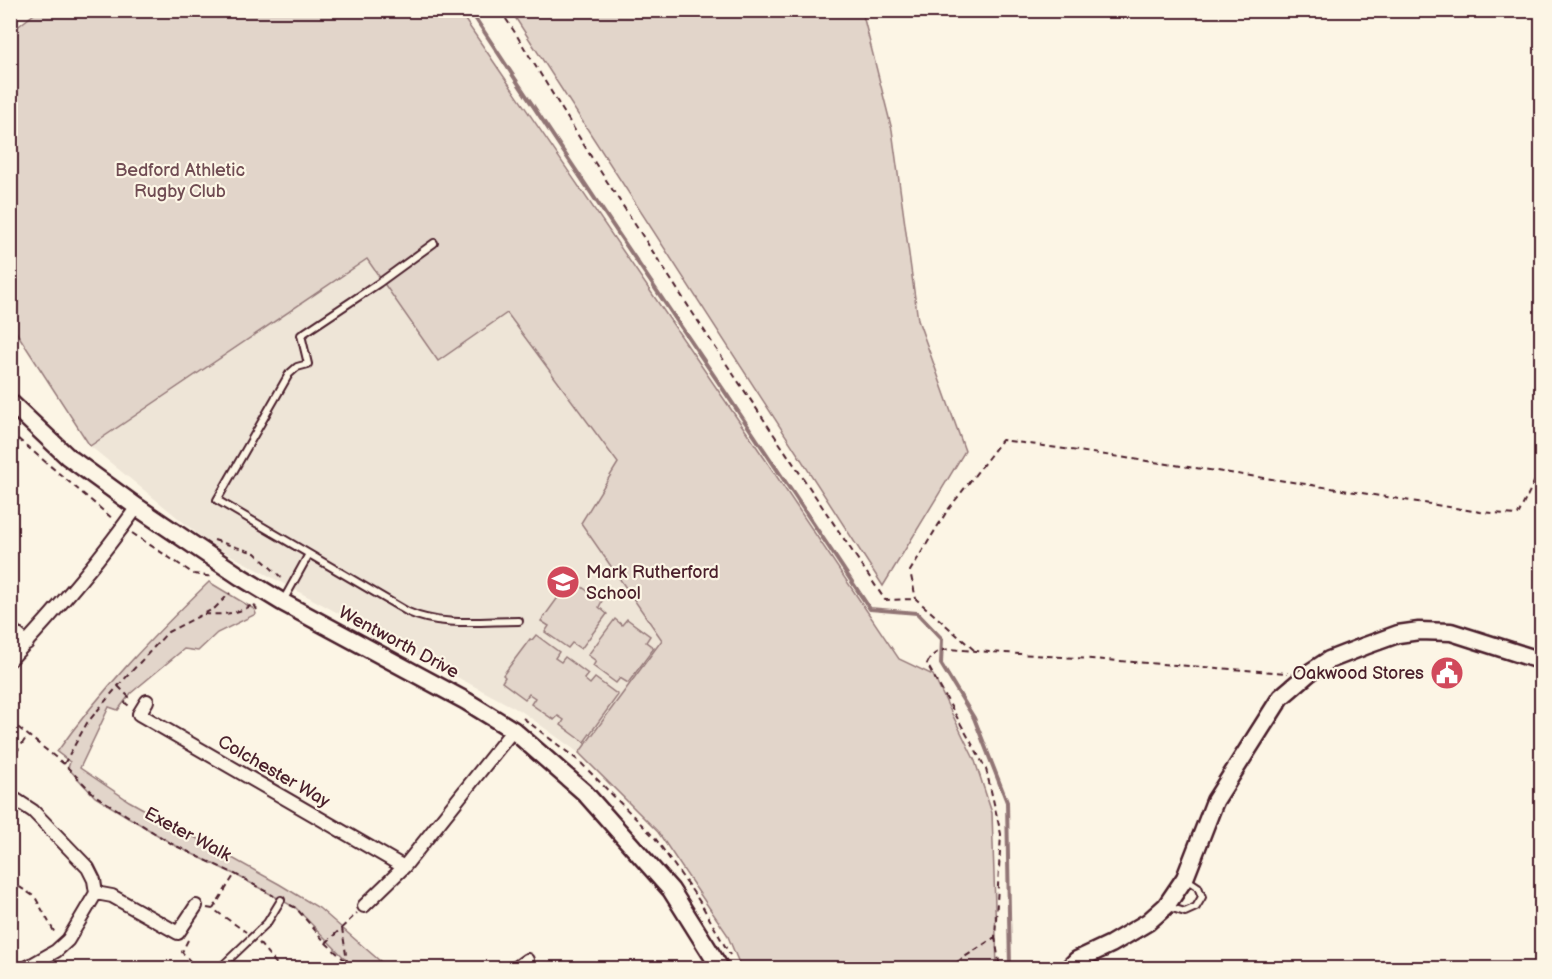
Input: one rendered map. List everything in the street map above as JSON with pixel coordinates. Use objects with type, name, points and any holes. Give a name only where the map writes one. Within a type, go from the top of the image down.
[{"type":"street","name":"Wentworth Drive","points":[[14,396],[67,456],[137,507],[241,577],[287,594],[513,730],[584,792],[671,890],[720,969]]},
{"type":"street","points":[[10,660],[84,579],[137,507]]},
{"type":"street","points":[[10,628],[27,643]]},
{"type":"street","points":[[1069,969],[1077,960],[1112,944],[1148,922],[1166,906],[1185,878],[1215,801],[1281,698],[1309,673],[1329,660],[1365,646],[1398,634],[1419,631],[1451,632],[1540,655]]},
{"type":"street","points":[[139,714],[147,701]]},
{"type":"street","name":"Colchester Way","points":[[139,714],[404,867]]},
{"type":"street","points":[[364,906],[404,867],[513,730]]},
{"type":"street","points":[[10,795],[33,811],[88,868],[94,880],[96,893],[68,940],[26,969]]},
{"type":"street","points":[[96,893],[112,896],[178,933],[196,906]]},
{"type":"street","points":[[516,969],[527,960]]},
{"type":"lane","points":[[434,243],[380,283],[301,335],[308,364],[297,367],[289,374],[217,500],[421,618],[435,621],[519,621]]},
{"type":"lane","points":[[287,594],[309,554]]},
{"type":"lane","points":[[1166,906],[1185,912],[1196,906],[1202,897],[1198,887],[1185,878]]},
{"type":"lane","points":[[220,969],[267,923],[281,900]]},
{"type":"path","points":[[10,14],[16,10]]},
{"type":"path","points":[[500,10],[704,332],[885,600],[915,599]]},
{"type":"path","points":[[10,383],[14,396]]},
{"type":"path","points":[[974,650],[915,599],[910,572],[947,511],[1002,440],[1480,512],[1518,515],[1542,466]]},
{"type":"path","points":[[214,540],[255,554],[287,594]]},
{"type":"path","points":[[64,764],[87,723],[168,632],[215,608],[230,593]]},
{"type":"path","points":[[204,614],[222,615],[254,604],[258,612]]},
{"type":"path","points":[[1000,969],[995,937],[1002,834],[986,769],[927,664],[930,656],[950,649],[974,650],[1309,673]]},
{"type":"path","points":[[118,686],[129,697],[124,703],[139,714]]},
{"type":"path","name":"Exeter Walk","points":[[10,721],[64,764],[96,796],[172,844],[235,874],[296,908],[353,969]]},
{"type":"path","points":[[10,762],[28,735]]},
{"type":"path","points":[[213,909],[235,874]]},
{"type":"path","points":[[10,891],[18,886],[35,897],[62,946]]},
{"type":"path","points":[[327,943],[364,906]]},
{"type":"path","points":[[342,928],[347,963]]},
{"type":"path","points":[[178,933],[189,941],[182,952],[196,969]]},
{"type":"path","points":[[948,969],[995,937]]},
{"type":"shaded area","name":"Mark Rutherford School","points":[[545,137],[899,659],[933,675],[975,761],[992,813],[741,968],[727,934],[658,832],[579,753],[524,713],[210,544],[90,446]]},
{"type":"green space","name":"Bedford Athletic Rugby Club","points":[[38,11],[459,11],[899,659],[933,675],[975,761],[992,813],[997,968],[741,968],[727,934],[658,832],[579,753],[662,640],[581,523],[618,463],[507,313],[438,361],[367,259],[90,446],[11,324],[11,32]]},
{"type":"green space","points":[[511,11],[862,11],[892,130],[918,320],[965,451],[883,586]]},
{"type":"green space","points":[[209,582],[254,609],[256,614],[217,633],[198,651],[184,649],[131,693],[118,710],[109,707],[80,768],[129,801],[319,908],[388,968],[354,968],[296,908],[174,845],[95,797],[68,768],[70,762],[57,752],[129,664]]},
{"type":"green space","points":[[567,585],[575,590],[579,585],[602,601],[599,607],[607,614],[581,649],[572,643],[568,648],[545,632],[549,626],[541,621]]},
{"type":"green space","points":[[615,619],[622,625],[627,619],[650,636],[646,642],[654,648],[628,683],[620,678],[616,683],[593,666],[596,661],[588,655]]},
{"type":"green space","points":[[536,635],[559,652],[555,658],[561,662],[565,657],[588,674],[584,679],[590,684],[595,678],[618,695],[584,742],[561,725],[564,720],[558,716],[554,720],[531,704],[535,698],[529,694],[525,699],[502,682],[505,677],[503,675],[530,639],[532,640]]},
{"type":"waterway","points":[[470,10],[870,609],[917,613],[942,639],[941,664],[974,718],[1007,802],[1010,968]]},
{"type":"place","name":"Mark Rutherford School","points":[[563,582]]},
{"type":"place","name":"Oakwood Stores","points":[[1447,673]]}]
